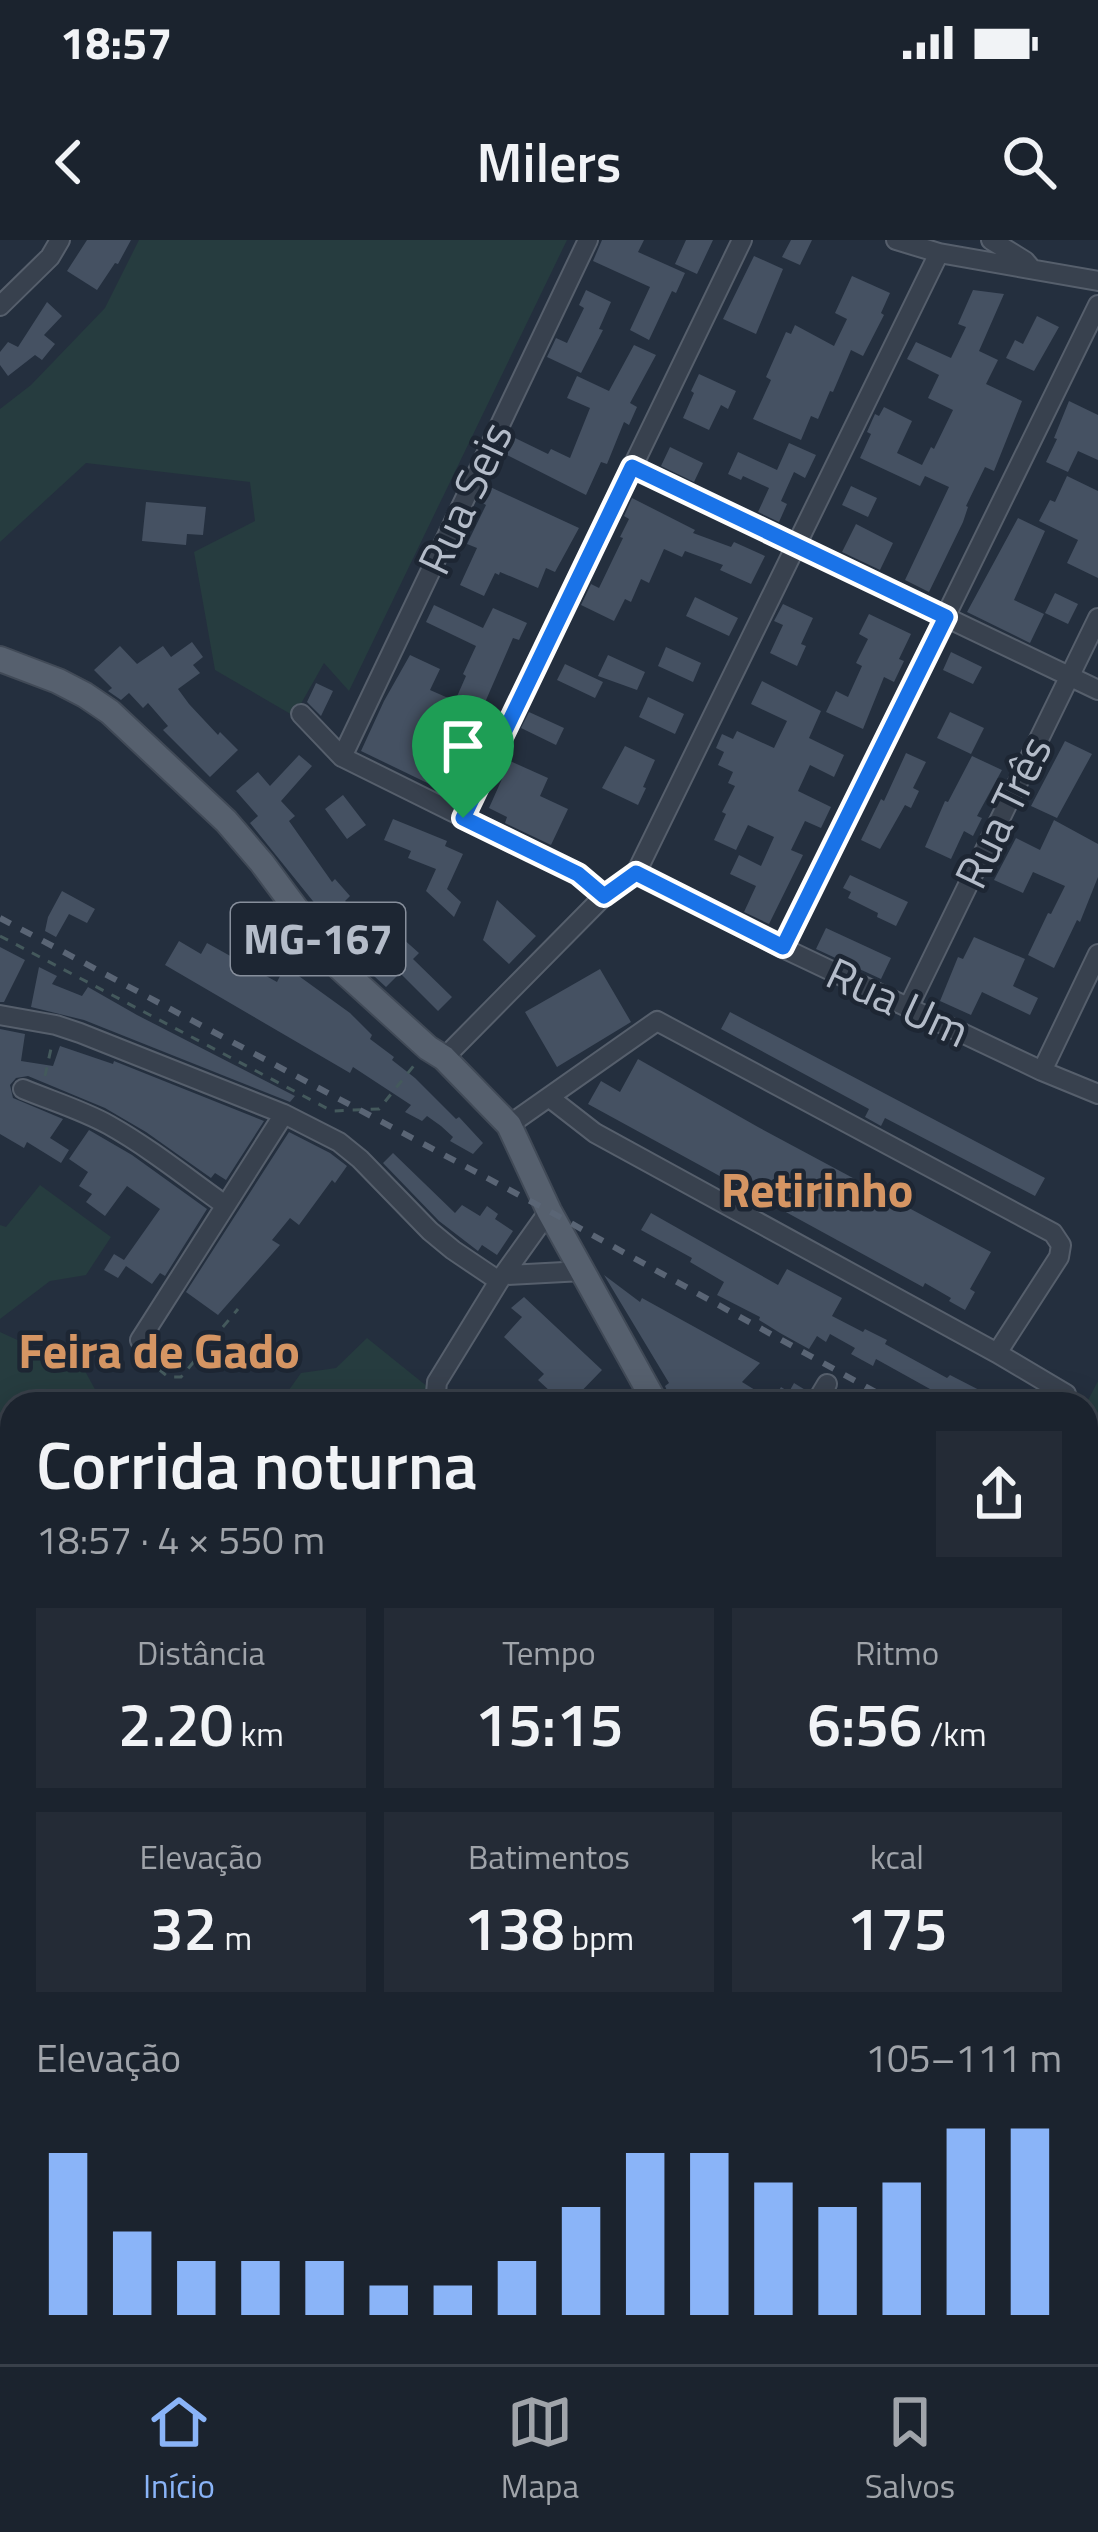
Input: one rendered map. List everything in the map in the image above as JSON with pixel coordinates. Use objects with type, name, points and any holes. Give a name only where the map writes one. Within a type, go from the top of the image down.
[{"type":"main road","name":"MG-167","points":[[0,659],[85,694],[110,712],[226,821],[340,968],[509,1125],[549,1211],[649,1392]]},
{"type":"street","points":[[0,306],[50,257],[60,240]]},
{"type":"street","name":"Rua Seis","points":[[342,757],[588,240]]},
{"type":"street","points":[[463,818],[742,240]]},
{"type":"street","points":[[896,240],[940,253],[1098,281]]},
{"type":"street","points":[[991,240],[1034,271]]},
{"type":"street","points":[[436,1053],[604,896],[636,873],[940,253]]},
{"type":"street","points":[[783,947],[1098,305]]},
{"type":"street","points":[[632,467],[1098,690]]},
{"type":"street","name":"Rua Três","points":[[909,1006],[1098,618]]},
{"type":"street","points":[[301,714],[342,757],[578,874],[604,896]]},
{"type":"street","name":"Rua Um","points":[[636,873],[1098,1094]]},
{"type":"street","points":[[1042,1070],[1098,954]]},
{"type":"street","points":[[0,1015],[56,1025],[284,1114],[339,1142],[453,1250],[502,1278],[583,1271]]},
{"type":"street","points":[[509,1125],[657,1021],[1052,1233],[1061,1245],[1059,1257],[997,1353]]},
{"type":"street","points":[[32,1092],[126,1135],[225,1205]]},
{"type":"street","points":[[550,1098],[595,1133],[1063,1392]]},
{"type":"street","points":[[140,1340],[284,1114]]},
{"type":"street","points":[[436,1392],[437,1382],[549,1211]]},
{"type":"street","points":[[822,1392],[827,1384]]},
{"type":"path","points":[[0,936],[332,1112],[379,1109],[436,1053]]},
{"type":"path","points":[[32,1092],[56,1025]]},
{"type":"path","points":[[140,1340],[143,1357],[168,1376],[181,1377],[238,1310]]},
{"type":"green space","points":[[139,240],[567,240],[349,691],[324,663],[294,716],[215,670],[194,552],[255,521],[250,482],[86,463],[0,542],[0,409],[31,385],[105,308]]},
{"type":"green space","points":[[40,1185],[111,1237],[86,1275],[50,1281],[0,1319],[0,1225],[6,1227]]},
{"type":"green space","points":[[0,1332],[85,1371],[96,1392],[0,1392]]},
{"type":"green space","points":[[367,1338],[434,1392],[288,1392],[301,1373],[336,1368]]},
{"type":"building","points":[[87,240],[131,240],[97,290],[67,271]]},
{"type":"building","points":[[602,240],[644,240],[638,252],[685,273],[649,340],[630,330],[650,287],[593,261]]},
{"type":"building","points":[[686,240],[713,240],[697,274],[675,264]]},
{"type":"building","points":[[791,240],[812,240],[800,265],[782,257]]},
{"type":"building","points":[[754,256],[783,269],[756,334],[723,319]]},
{"type":"building","points":[[852,276],[890,293],[863,356],[851,350],[818,419],[811,416],[801,440],[753,419],[786,332],[791,334],[795,325],[834,346],[847,319],[835,313]]},
{"type":"building","points":[[586,290],[611,302],[581,373],[547,357],[556,338],[567,343],[584,308],[579,305]]},
{"type":"building","points":[[973,290],[1004,294],[979,351],[998,360],[986,384],[1022,401],[994,471],[985,467],[929,592],[905,580],[949,487],[925,476],[920,486],[860,458],[875,414],[879,416],[884,407],[912,421],[897,453],[922,465],[934,449],[953,410],[928,398],[939,375],[907,359],[916,342],[951,358],[966,327],[958,324]]},
{"type":"building","points":[[47,302],[62,316],[44,335],[55,344],[42,360],[35,355],[8,376],[0,365],[0,352],[8,342],[18,347]]},
{"type":"building","points":[[1037,316],[1059,327],[1034,371],[1006,358],[1015,340],[1023,344]]},
{"type":"building","points":[[634,345],[656,355],[630,403],[637,407],[629,425],[624,422],[607,464],[601,462],[586,495],[505,454],[513,437],[548,454],[551,449],[570,458],[590,408],[567,398],[577,376],[609,391]]},
{"type":"building","points":[[699,374],[736,391],[728,409],[721,405],[709,430],[683,418]]},
{"type":"building","points":[[1069,401],[1098,415],[1098,460],[1078,451],[1068,472],[1046,462]]},
{"type":"building","points":[[789,443],[816,455],[805,478],[794,472],[781,501],[787,504],[779,522],[758,512],[769,488],[728,474],[738,452],[777,470]]},
{"type":"building","points":[[670,447],[703,463],[694,482],[661,466]]},
{"type":"building","points":[[1067,476],[1098,491],[1098,578],[1067,563],[1078,540],[1039,521]]},
{"type":"building","points":[[488,486],[579,528],[555,572],[546,568],[538,588],[500,572],[495,573],[484,596],[460,585],[477,548],[467,544],[486,505],[481,502]]},
{"type":"building","points":[[851,486],[877,498],[868,517],[842,505]]},
{"type":"building","points":[[632,498],[695,530],[693,533],[731,547],[734,542],[765,556],[751,584],[720,570],[723,565],[664,549],[649,583],[641,579],[631,602],[625,599],[614,621],[581,605],[591,584],[599,588],[623,538],[629,519],[624,516]]},
{"type":"building","points":[[146,502],[206,507],[203,535],[187,534],[186,545],[142,541]]},
{"type":"building","points":[[1018,518],[1045,531],[1014,600],[1044,614],[1030,643],[967,612]]},
{"type":"building","points":[[856,524],[893,543],[880,570],[842,552]]},
{"type":"building","points":[[1055,593],[1078,604],[1068,624],[1045,613]]},
{"type":"building","points":[[695,597],[738,618],[729,636],[686,616]]},
{"type":"building","points":[[783,604],[813,618],[797,666],[770,653],[783,625],[774,621]]},
{"type":"building","points":[[434,605],[483,628],[493,608],[527,623],[519,640],[513,638],[483,707],[478,705],[461,742],[452,769],[458,772],[448,793],[361,751],[410,655],[440,669],[430,690],[455,701],[476,646],[426,622]]},
{"type":"building","points":[[869,614],[911,634],[894,682],[884,677],[863,729],[826,712],[836,691],[848,697],[862,666],[856,663],[868,639],[859,634]]},
{"type":"building","points":[[192,642],[203,657],[193,665],[200,673],[178,689],[218,735],[220,732],[238,750],[210,777],[163,730],[168,726],[148,703],[143,708],[129,693],[121,700],[108,691],[112,688],[94,670],[120,646],[137,664],[163,646],[171,657]]},
{"type":"building","points":[[666,647],[701,663],[693,682],[658,666]]},
{"type":"building","points":[[951,652],[982,667],[973,684],[943,670]]},
{"type":"building","points":[[608,655],[645,672],[637,690],[598,676]]},
{"type":"building","points":[[565,664],[603,682],[595,698],[557,680]]},
{"type":"building","points":[[762,681],[821,711],[809,738],[844,755],[834,777],[810,765],[798,791],[831,807],[821,828],[805,821],[791,850],[803,855],[769,924],[744,912],[756,886],[730,874],[739,855],[761,866],[774,837],[748,825],[736,850],[714,840],[735,786],[728,783],[733,772],[718,765],[724,752],[716,748],[722,734],[733,739],[737,731],[774,748],[787,721],[751,704]]},
{"type":"building","points":[[316,683],[333,691],[321,716],[307,702]]},
{"type":"building","points":[[648,697],[684,714],[675,734],[639,717]]},
{"type":"building","points":[[529,712],[564,728],[556,745],[521,728]]},
{"type":"building","points":[[950,712],[984,728],[971,754],[937,738]]},
{"type":"building","points":[[1065,741],[1092,754],[1057,818],[1031,806]]},
{"type":"building","points":[[625,746],[655,760],[638,805],[602,788]]},
{"type":"building","points":[[906,753],[926,762],[913,788],[919,791],[911,808],[905,805],[880,849],[861,840]]},
{"type":"building","points":[[299,755],[312,766],[281,801],[295,816],[289,821],[332,882],[335,879],[350,896],[345,901],[375,932],[384,922],[419,953],[413,959],[452,997],[438,1011],[400,973],[386,987],[352,956],[250,823],[258,816],[236,791],[258,772],[270,786]]},
{"type":"building","points":[[972,756],[1002,770],[977,816],[982,818],[973,836],[964,831],[951,859],[925,847]]},
{"type":"building","points":[[510,761],[548,778],[540,796],[568,809],[551,845],[505,823],[507,817],[489,808]]},
{"type":"building","points":[[343,795],[366,825],[347,839],[325,809]]},
{"type":"building","points":[[393,819],[447,841],[445,846],[463,854],[447,889],[461,902],[454,917],[426,891],[436,869],[408,858],[411,851],[384,840]]},
{"type":"building","points":[[1054,820],[1098,844],[1098,877],[1054,968],[1028,955],[1065,886],[1033,872],[1023,893],[994,880],[1016,838],[1040,850]]},
{"type":"building","points":[[850,875],[908,902],[896,926],[848,898],[851,892],[843,888]]},
{"type":"building","points":[[62,891],[95,909],[87,923],[69,914],[56,937],[45,931]]},
{"type":"building","points":[[497,900],[536,936],[509,964],[483,940]]},
{"type":"building","points":[[826,928],[891,958],[881,979],[816,949]]},
{"type":"building","points":[[974,937],[1025,959],[1013,986],[1038,998],[1030,1015],[982,992],[971,1015],[940,1001],[958,957],[963,959]]},
{"type":"building","points":[[179,941],[201,954],[207,943],[277,982],[285,966],[350,1013],[372,1035],[370,1039],[483,1143],[473,1154],[450,1141],[453,1137],[427,1116],[422,1121],[405,1112],[411,1105],[353,1067],[350,1073],[165,965]]},
{"type":"building","points":[[0,947],[25,960],[4,1002],[0,1002]]},
{"type":"building","points":[[39,967],[57,976],[52,984],[82,996],[88,987],[295,1096],[290,1102],[84,1020],[31,1007]]},
{"type":"building","points":[[600,969],[631,1022],[557,1067],[525,1012]]},
{"type":"building","points":[[730,1012],[1045,1178],[1035,1196],[885,1118],[881,1126],[865,1117],[869,1109],[721,1029]]},
{"type":"building","points":[[0,1029],[25,1034],[21,1061],[53,1066],[60,1046],[114,1061],[264,1121],[226,1180],[215,1173],[211,1178],[105,1108],[28,1076],[16,1078],[10,1085],[13,1098],[63,1119],[50,1138],[69,1150],[61,1163],[27,1142],[24,1148],[0,1134]]},
{"type":"building","points":[[638,1059],[991,1252],[970,1289],[975,1292],[965,1310],[925,1283],[923,1287],[588,1104],[601,1081],[620,1092]]},
{"type":"building","points":[[89,1130],[207,1209],[165,1276],[160,1273],[152,1284],[126,1266],[118,1278],[104,1270],[114,1254],[124,1260],[160,1209],[127,1186],[105,1216],[86,1202],[92,1194],[79,1186],[88,1172],[69,1159]]},
{"type":"building","points":[[289,1132],[347,1166],[299,1225],[290,1218],[272,1240],[280,1245],[218,1315],[186,1292]]},
{"type":"building","points":[[393,1153],[455,1213],[462,1205],[480,1216],[487,1206],[498,1214],[495,1219],[513,1231],[497,1255],[482,1245],[478,1251],[439,1221],[383,1163]]},
{"type":"building","points":[[651,1213],[778,1285],[787,1269],[842,1298],[832,1316],[887,1340],[885,1344],[947,1378],[950,1375],[983,1392],[935,1392],[876,1359],[873,1366],[851,1354],[855,1348],[830,1334],[826,1342],[817,1336],[809,1349],[717,1295],[724,1282],[641,1230]]},
{"type":"building","points":[[604,1275],[640,1302],[642,1298],[760,1363],[742,1382],[758,1392],[668,1392],[669,1383]]},
{"type":"building","points":[[524,1297],[602,1370],[581,1392],[551,1392],[538,1380],[544,1374],[504,1337],[522,1317],[511,1308]]},
{"type":"railway","points":[[0,918],[549,1211],[875,1392]]},
{"type":"district","name":"Retirinho","points":[[817,1190]]},
{"type":"district","name":"Feira de Gado","points":[[159,1351]]},
{"type":"route","points":[[632,467],[946,617],[783,947],[636,873],[604,896],[578,874],[463,818],[632,467]]}]
